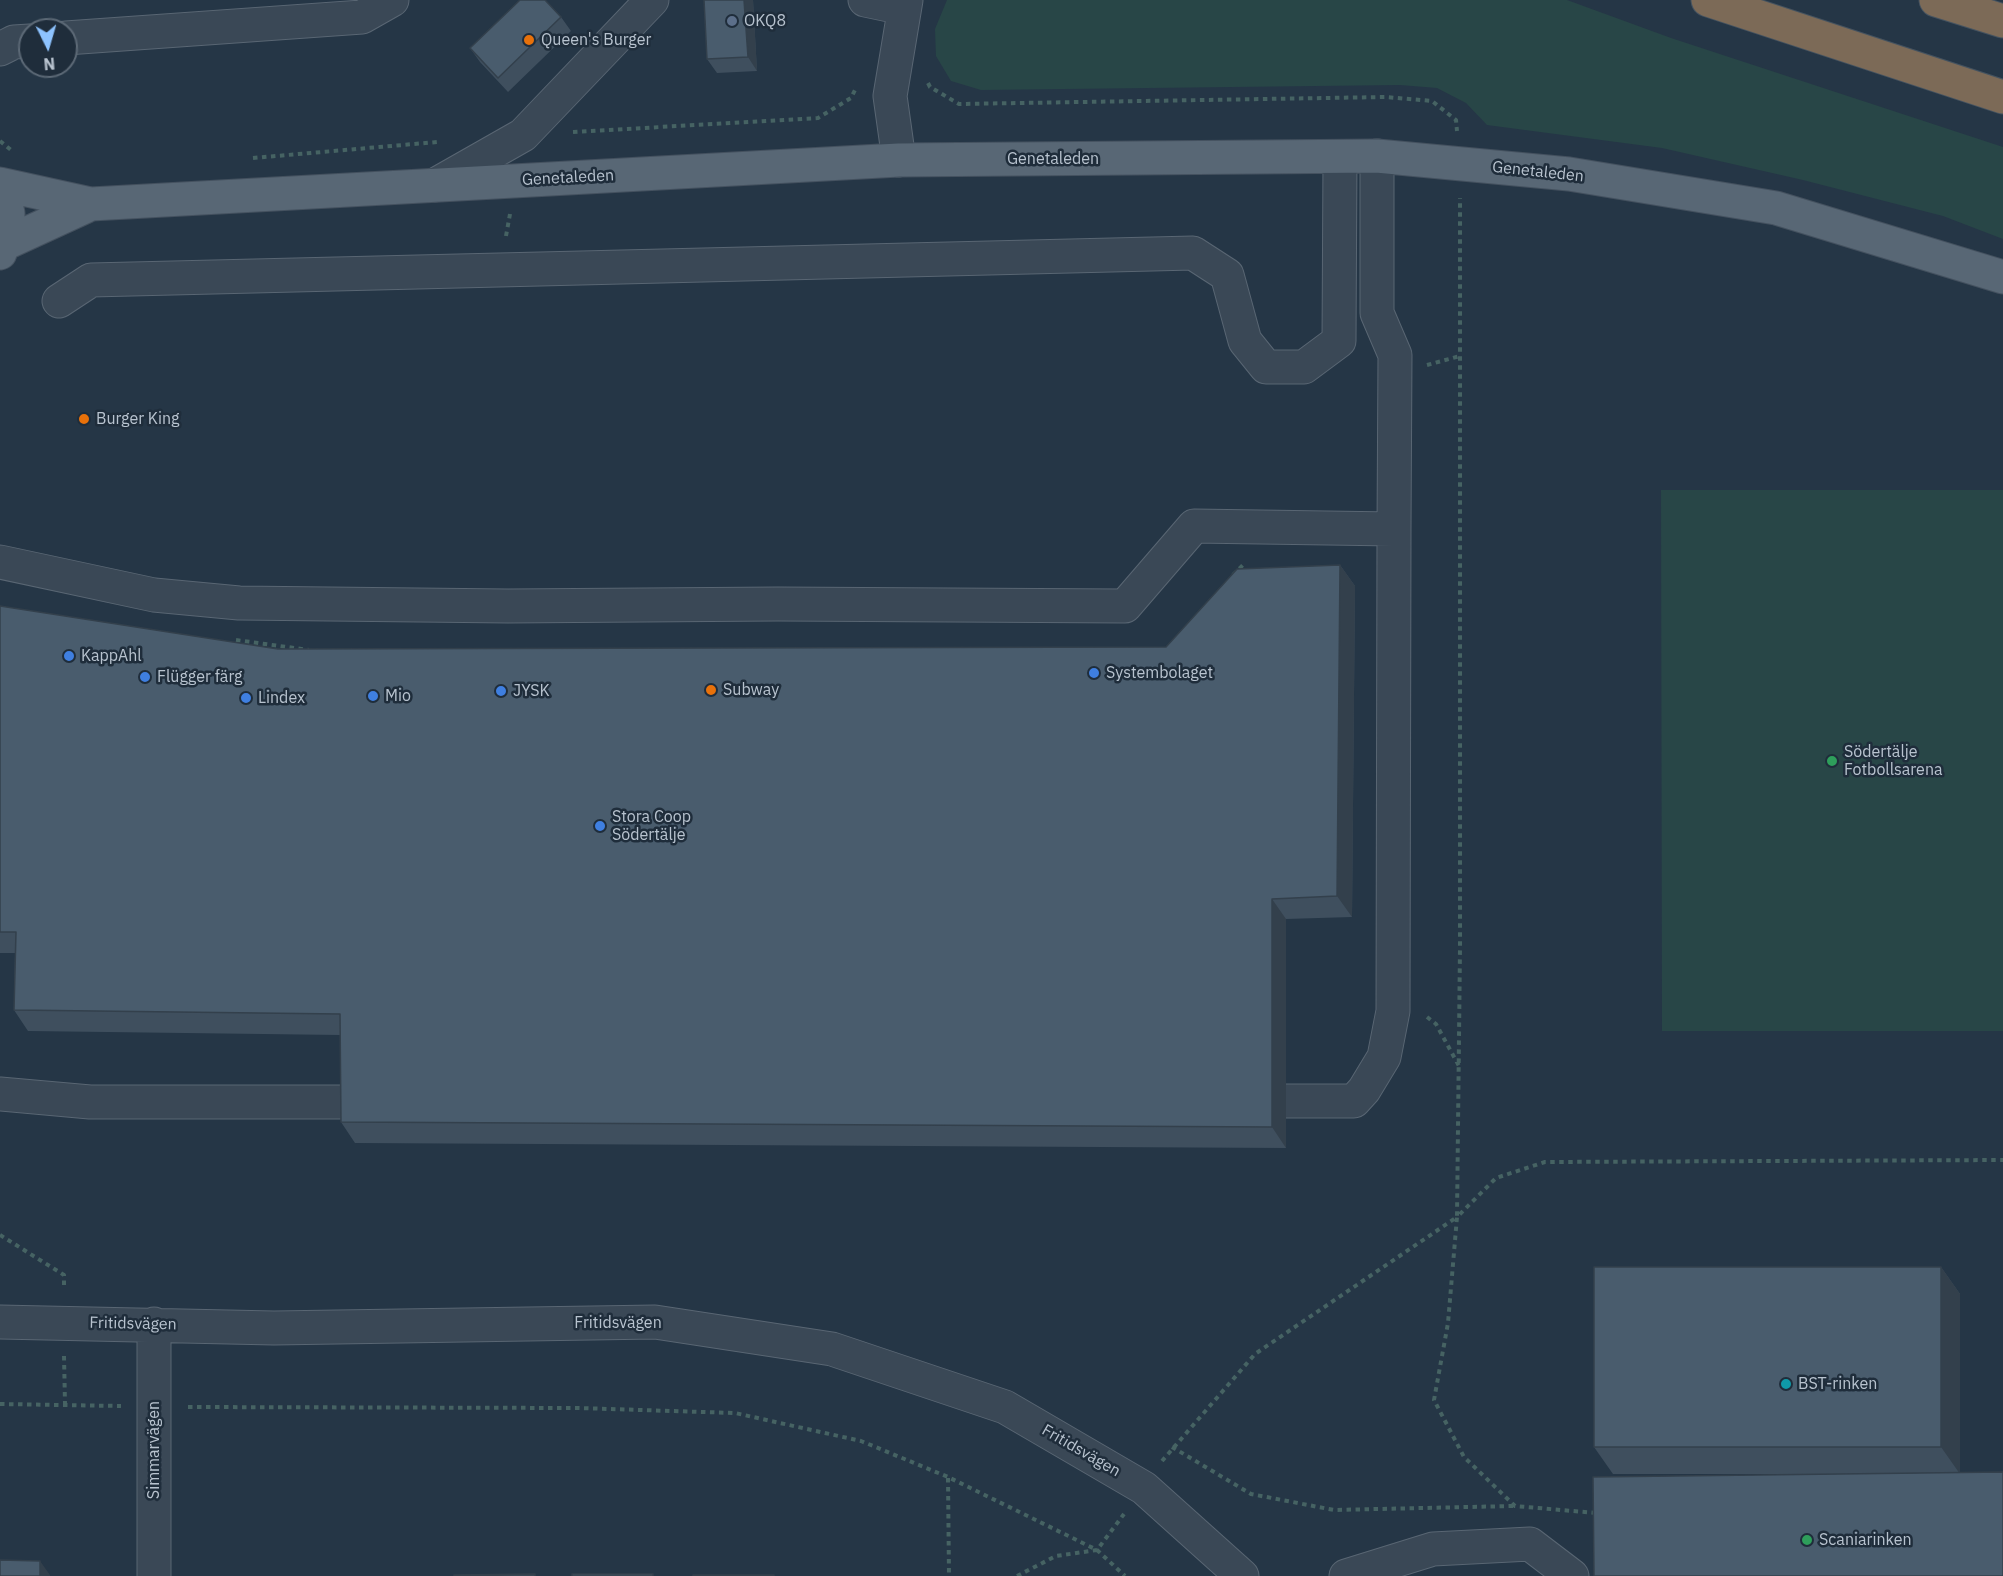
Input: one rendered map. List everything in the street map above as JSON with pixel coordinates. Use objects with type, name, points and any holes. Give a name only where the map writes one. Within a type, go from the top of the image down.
[{"type":"highway","points":[[1708,0],[2003,97]]},
{"type":"highway","points":[[1936,0],[2003,21]]},
{"type":"main road","name":"Genetaleden","points":[[2,248],[8,213],[0,186],[91,204],[899,160],[1377,156],[1569,174],[1776,208],[2003,277]]},
{"type":"main road","name":"Genetaleden","points":[[2,248],[91,204]]},
{"type":"street","points":[[78,37],[362,16],[392,0]]},
{"type":"street","points":[[435,185],[523,135],[652,0]]},
{"type":"street","points":[[865,0],[905,4],[890,96],[899,160]]},
{"type":"street","points":[[1286,1101],[1354,1101],[1364,1090],[1384,1057],[1393,1011],[1395,355],[1377,313],[1377,156]]},
{"type":"street","points":[[59,301],[91,280],[1193,253],[1227,275],[1245,341],[1266,367],[1304,367],[1339,340],[1340,157]]},
{"type":"street","points":[[0,562],[154,596],[239,603],[508,606],[778,604],[1125,606],[1194,526],[1394,529]]},
{"type":"street","points":[[0,539],[42,570]]},
{"type":"street","points":[[0,1094],[90,1102],[355,1102]]},
{"type":"street","name":"Fritidsvägen","points":[[0,1322],[274,1328],[656,1322],[832,1349],[1005,1407],[1144,1488],[1242,1576]]},
{"type":"street","name":"Simmarvägen","points":[[154,1324],[154,1576]]},
{"type":"street","points":[[1346,1576],[1433,1548],[1530,1544],[1572,1576]]},
{"type":"path","points":[[925,74],[930,87],[959,104],[1386,97],[1432,101],[1456,120],[1460,164],[1457,1217],[1448,1323],[1434,1400],[1464,1457],[1515,1506]]},
{"type":"path","points":[[501,270],[516,180]]},
{"type":"path","points":[[1393,992],[1437,1024],[1459,1066]]},
{"type":"path","points":[[1017,1576],[1056,1556],[1097,1550],[1172,1447],[1255,1354],[1457,1217],[1496,1178],[1545,1162],[2003,1160]]},
{"type":"path","points":[[0,1404],[154,1407],[578,1408],[735,1413],[861,1441],[948,1478],[1097,1550],[1125,1576]]},
{"type":"path","points":[[1172,1447],[1251,1494],[1334,1510],[1515,1506],[1603,1514]]},
{"type":"path","points":[[948,1478],[949,1576]]},
{"type":"green space","points":[[947,0],[1567,0],[1671,38],[2003,147],[2003,239],[1943,216],[1803,180],[1662,148],[1487,125],[1466,103],[1437,88],[1400,85],[981,90],[951,81],[936,56],[935,29]]},
{"type":"green space","name":"Södertälje Fotbollsarena","points":[[1661,490],[2003,490],[2003,1031],[1662,1031]]},
{"type":"building","points":[[520,0],[545,0],[561,17],[498,78],[470,48]]},
{"type":"building","points":[[704,0],[744,0],[748,57],[707,59]]},
{"type":"building","points":[[1340,565],[1337,896],[1272,899],[1272,1127],[341,1122],[340,1014],[14,1010],[16,932],[0,932],[0,606],[278,649],[1166,647],[1237,569]]},
{"type":"building","name":"BST-rinken","points":[[1594,1267],[1941,1267],[1941,1447],[1594,1447]]},
{"type":"building","name":"Scaniarinken","points":[[2003,1472],[2003,1576],[1594,1576],[1593,1477]]},
{"type":"building","points":[[0,1560],[40,1561],[40,1576],[0,1576]]},
{"type":"building","points":[[535,1574],[535,1576],[454,1576],[454,1575]]},
{"type":"building","points":[[572,1574],[653,1574],[653,1576],[572,1576]]},
{"type":"building","points":[[774,1575],[774,1576],[693,1576]]},
{"type":"place","name":"OKQ8","points":[[732,21]]},
{"type":"place","name":"Queen's Burger","points":[[529,40]]},
{"type":"place","name":"Burger King","points":[[84,419]]},
{"type":"place","name":"KappAhl","points":[[69,656]]},
{"type":"place","name":"Systembolaget","points":[[1094,673]]},
{"type":"place","name":"Flügger färg","points":[[145,677]]},
{"type":"place","name":"Subway","points":[[711,690]]},
{"type":"place","name":"JYSK","points":[[501,691]]},
{"type":"place","name":"Mio","points":[[373,696]]},
{"type":"place","name":"Lindex","points":[[246,698]]},
{"type":"place","name":"Södertälje Fotbollsarena","points":[[1832,761]]},
{"type":"place","name":"Stora Coop Södertälje","points":[[600,826]]},
{"type":"place","name":"BST-rinken","points":[[1786,1384]]},
{"type":"place","name":"Scaniarinken","points":[[1807,1540]]}]
